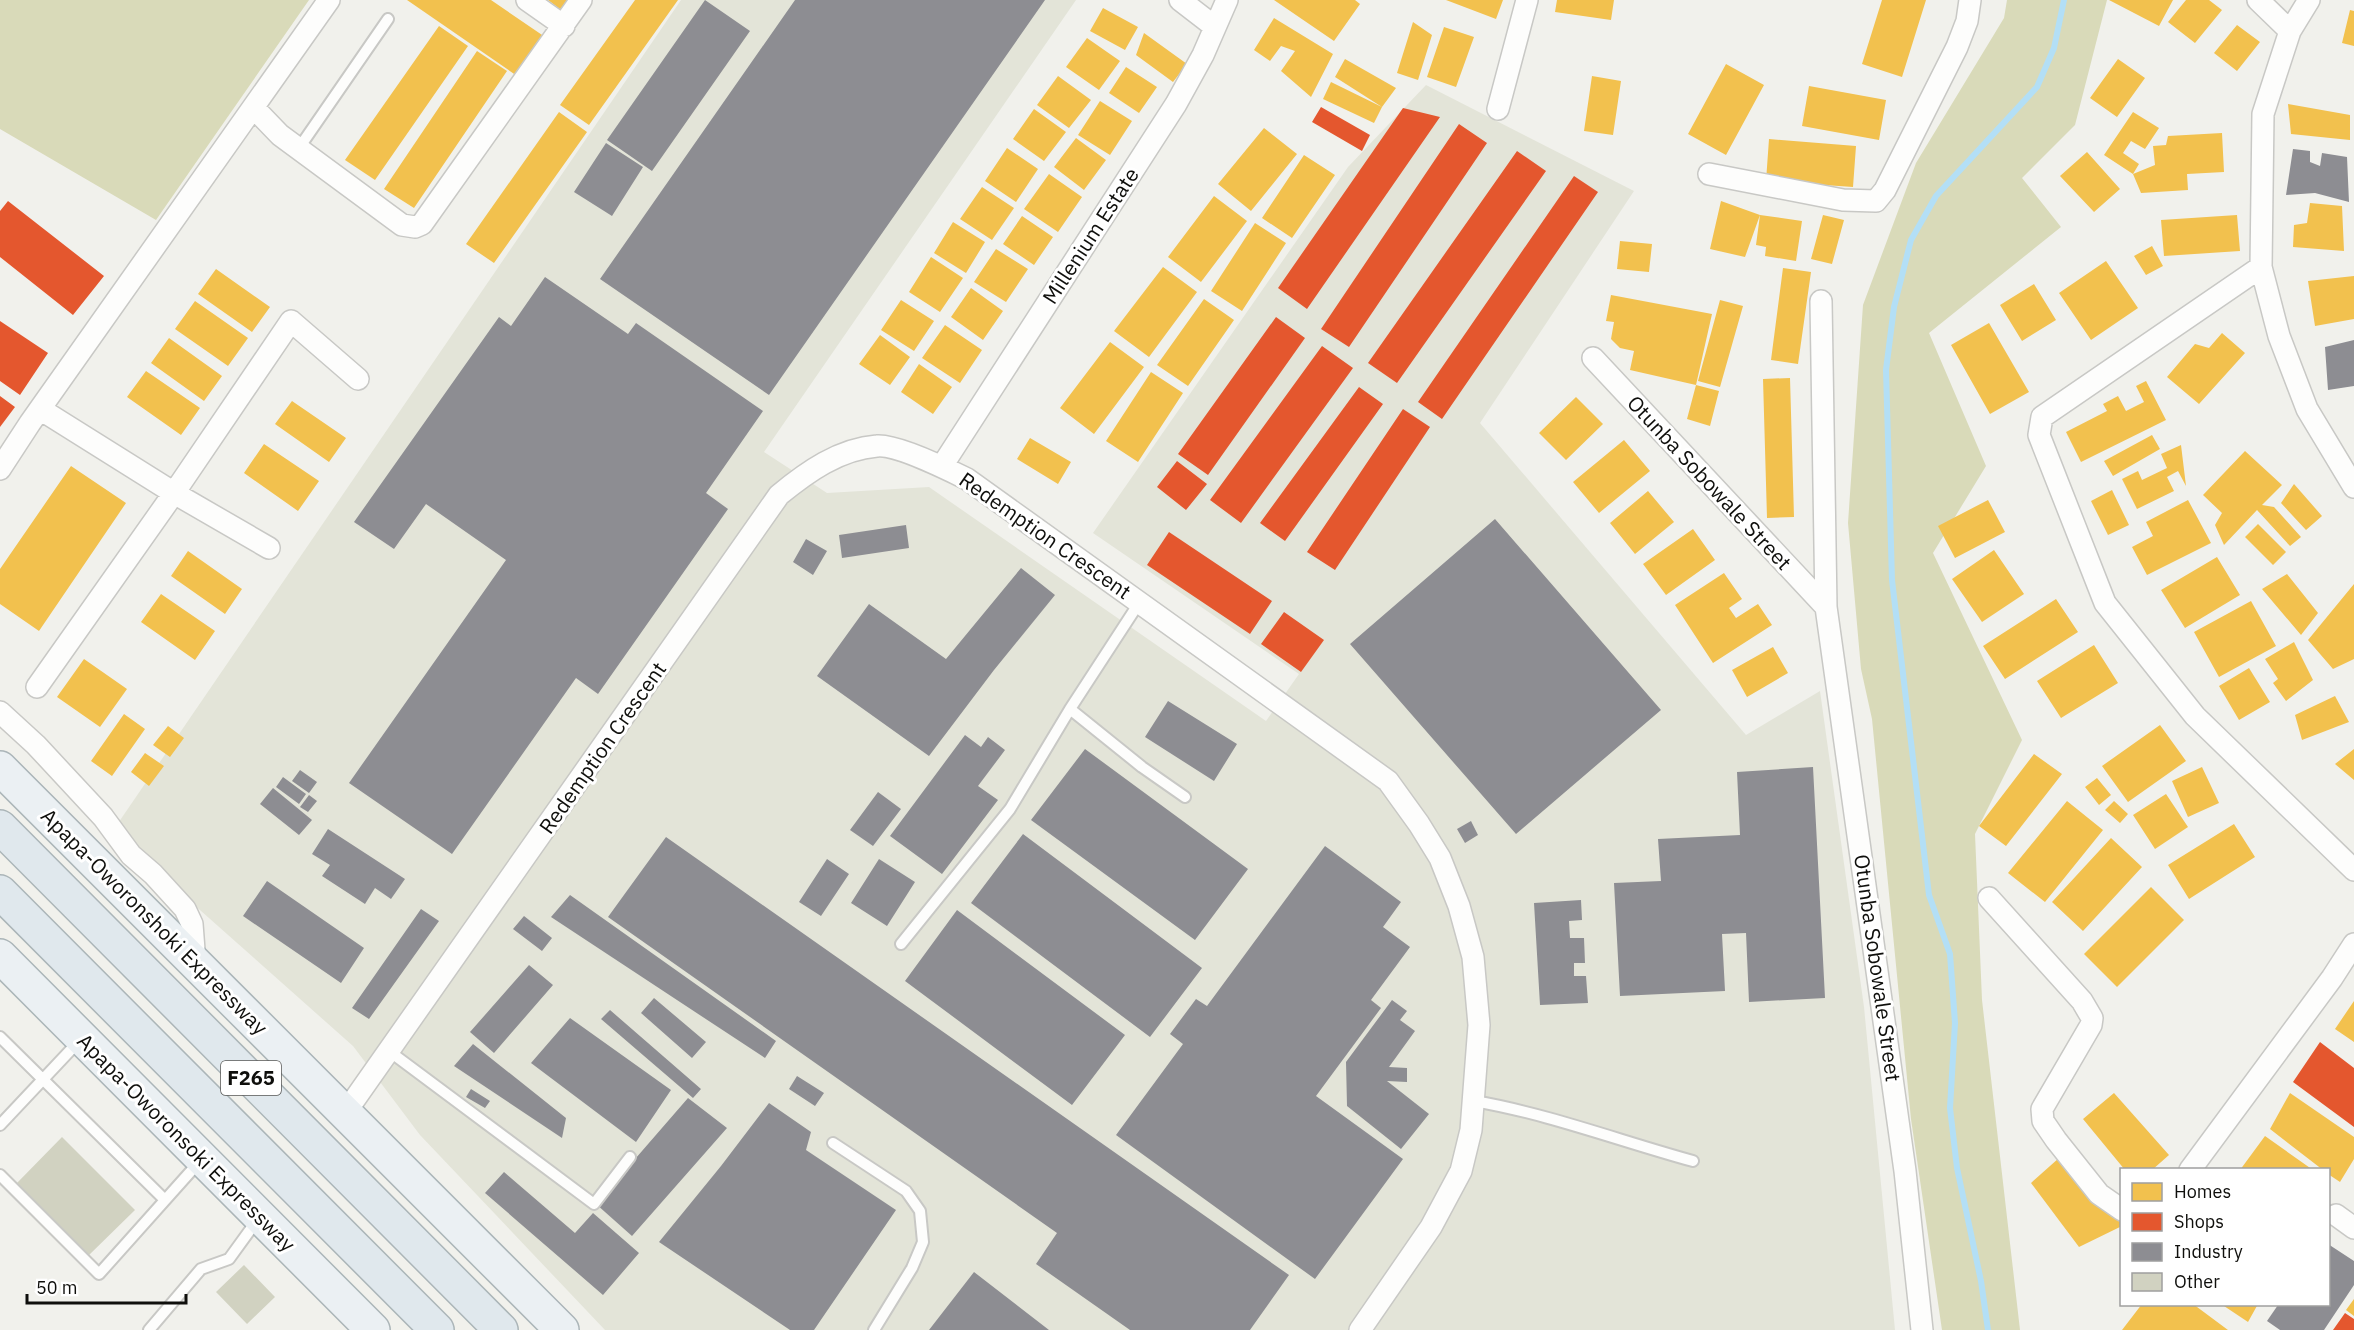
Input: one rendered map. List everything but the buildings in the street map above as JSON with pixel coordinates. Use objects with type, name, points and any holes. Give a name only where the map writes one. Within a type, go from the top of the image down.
[{"type":"highway","name":"F265","points":[[0,826],[501,1330]]},
{"type":"highway","name":"F265","points":[[0,892],[437,1330]]},
{"type":"main road","name":"Apapa-Oworonshoki Expressway","points":[[0,768],[562,1330]]},
{"type":"main road","name":"Apapa-Oworonsoki Expressway","points":[[0,956],[373,1330]]},
{"type":"street","points":[[0,469],[329,0]]},
{"type":"street","points":[[527,0],[564,26]]},
{"type":"street","points":[[254,108],[280,135],[402,225],[422,224],[581,0]]},
{"type":"street","points":[[1180,0],[1215,27]]},
{"type":"street","name":"Millenium Estate","points":[[942,466],[1176,104],[1203,55],[1227,0]]},
{"type":"street","points":[[1498,109],[1527,0]]},
{"type":"street","points":[[1710,174],[1843,200],[1876,201],[1885,190],[1957,47],[1970,0]]},
{"type":"street","points":[[2258,0],[2290,31]]},
{"type":"street","points":[[2309,0],[2290,31],[2263,114],[2261,267],[2279,336],[2307,409],[2354,487]]},
{"type":"street","points":[[2261,267],[2042,417],[2039,435],[2105,603],[2195,716],[2354,870]]},
{"type":"street","name":"Otunba Sobowale Street","points":[[1821,301],[1826,607],[1905,1171],[1922,1330]]},
{"type":"street","points":[[37,687],[174,493],[291,321],[358,380]]},
{"type":"street","name":"Otunba Sobowale Street","points":[[1593,358],[1826,607]]},
{"type":"street","points":[[40,409],[174,493],[269,548]]},
{"type":"street","name":"Redemption Crescent","points":[[345,1113],[779,495],[808,471],[844,454],[879,446],[942,466],[967,479],[1388,781],[1440,858],[1460,906],[1473,957],[1479,1025],[1471,1130],[1461,1171],[1431,1227],[1360,1330]]},
{"type":"street","points":[[0,712],[36,745],[103,817],[131,855],[153,874],[185,909],[192,924],[195,950],[191,959]]},
{"type":"street","points":[[1989,898],[2082,1001],[2092,1018],[2091,1025],[2042,1110],[2043,1121],[2100,1194],[2120,1209]]},
{"type":"street","points":[[2191,1168],[2332,978],[2354,944]]},
{"type":"street","points":[[2336,1215],[2354,1228]]},
{"type":"lane","points":[[299,148],[388,19]]},
{"type":"lane","points":[[901,944],[1010,809],[1070,709],[1139,603]]},
{"type":"lane","points":[[1070,709],[1142,767],[1185,797]]},
{"type":"lane","points":[[0,1037],[165,1200]]},
{"type":"lane","points":[[0,1125],[82,1038]]},
{"type":"lane","points":[[389,1051],[594,1204],[630,1157]]},
{"type":"lane","points":[[1474,1101],[1545,1116],[1598,1134],[1693,1161]]},
{"type":"lane","points":[[833,1143],[906,1191],[920,1211],[923,1242],[912,1268],[874,1330]]},
{"type":"lane","points":[[0,1175],[99,1274],[202,1159]]},
{"type":"lane","points":[[149,1330],[201,1269],[229,1259],[260,1216]]},
{"type":"shaded area","points":[[681,0],[1076,0],[764,452],[827,493],[929,487],[1266,721],[1299,674],[1093,533],[1348,167],[1426,85],[1634,191],[1480,423],[1746,735],[1820,691],[1864,1007],[1895,1330],[605,1330],[420,1135],[353,1046],[112,832]]},
{"type":"green space","points":[[0,0],[309,0],[156,220],[0,129]]},
{"type":"green space","points":[[2007,0],[2107,0],[2075,125],[2022,178],[2061,227],[1929,333],[1986,466],[1933,553],[2022,740],[1975,834],[1982,1000],[2020,1330],[1942,1330],[1911,1119],[1872,719],[1861,669],[1848,523],[1863,305],[1916,163],[2004,18]]},
{"type":"waterway","points":[[1988,1330],[1981,1281],[1957,1168],[1950,1108],[1955,1023],[1950,954],[1929,895],[1892,580],[1886,370],[1894,307],[1911,240],[1936,196],[2037,87],[2054,48],[2064,0]]}]
